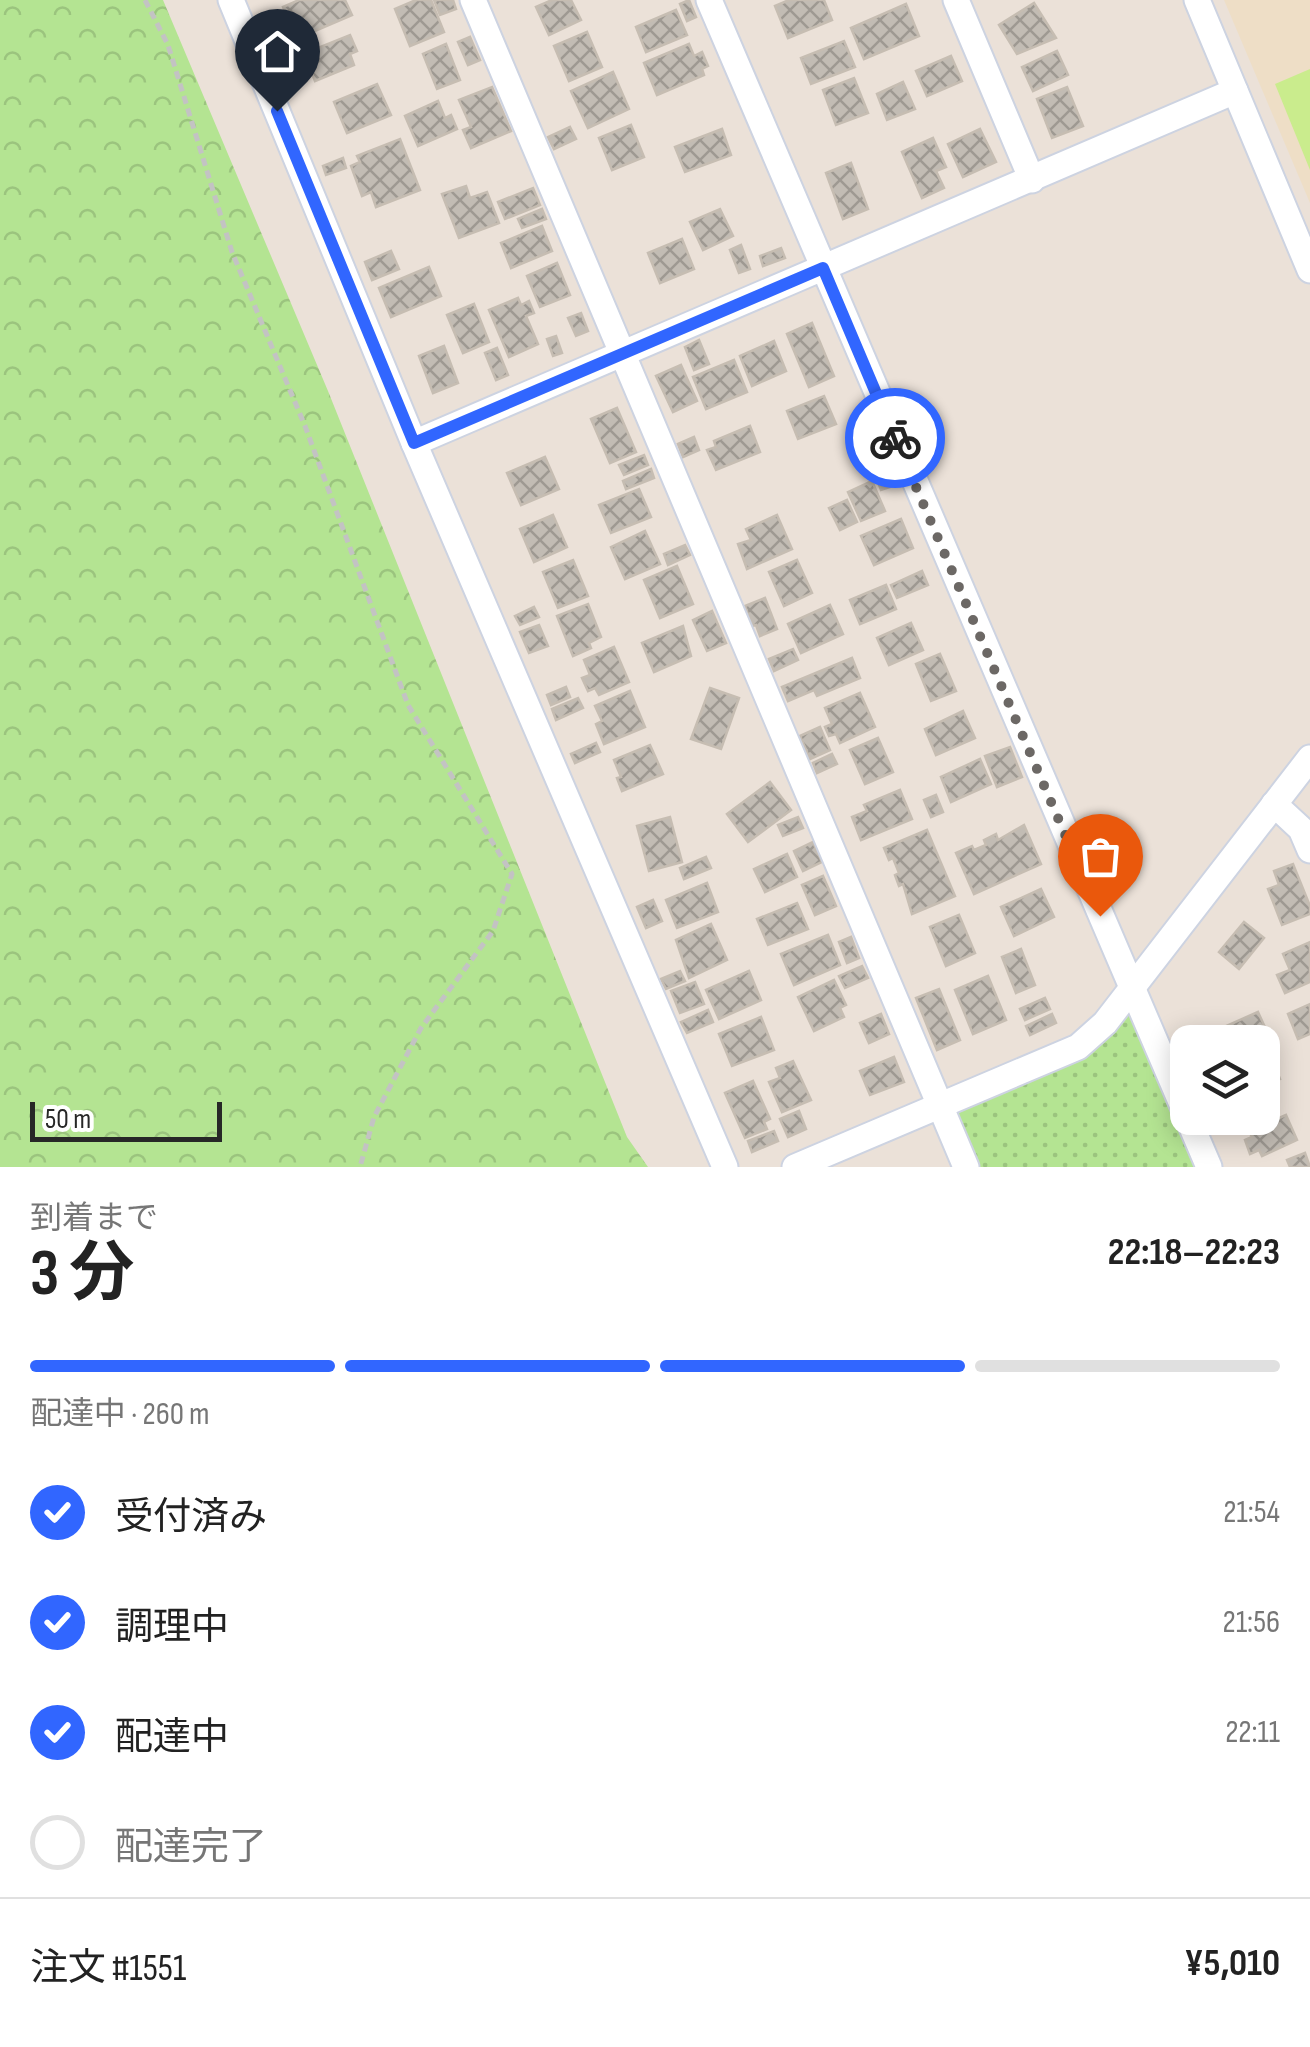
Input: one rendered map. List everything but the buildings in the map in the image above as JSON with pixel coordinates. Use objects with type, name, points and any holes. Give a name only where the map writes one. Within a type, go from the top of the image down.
[{"type":"street","points":[[231,0],[414,443],[724,1167]]},
{"type":"street","points":[[472,0],[966,1167]]},
{"type":"street","points":[[710,0],[1209,1167]]},
{"type":"street","points":[[956,0],[1032,180]]},
{"type":"street","points":[[1197,0],[1310,270]]},
{"type":"street","points":[[414,443],[1235,91]]},
{"type":"street","points":[[795,1167],[1078,1047],[1105,1023],[1310,758]]},
{"type":"street","points":[[1274,804],[1302,829],[1310,850]]},
{"type":"path","points":[[144,0],[168,45],[232,252],[305,426],[408,705],[512,874],[492,931],[421,1028],[382,1102],[360,1167]]},
{"type":"shaded area","points":[[1224,0],[1310,0],[1310,203]]},
{"type":"green space","points":[[0,0],[163,0],[328,391],[627,1137],[648,1167],[0,1167]]},
{"type":"green space","points":[[1310,69],[1310,170],[1275,84]]},
{"type":"green space","points":[[1131,988],[1170,1078],[1170,1135],[1195,1135],[1209,1167],[966,1167],[940,1106],[1078,1047]]},
{"type":"way so far","points":[[895,438],[1100,916]]},
{"type":"route","points":[[277,111],[414,443],[823,268],[895,438]]}]
